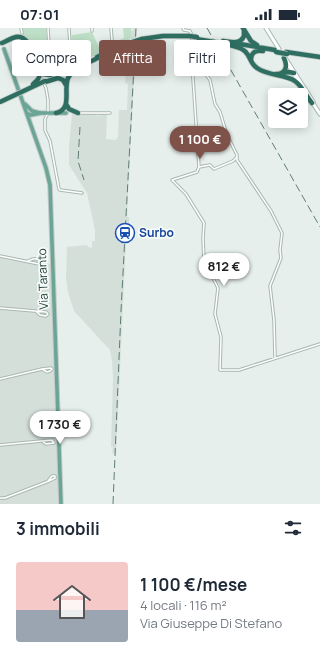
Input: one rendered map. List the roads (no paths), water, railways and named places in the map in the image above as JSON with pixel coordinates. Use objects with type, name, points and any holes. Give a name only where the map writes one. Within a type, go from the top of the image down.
[{"type":"highway","points":[[230,42],[240,41],[244,36],[243,28],[249,39],[254,44],[275,50],[285,55],[320,58]]},
{"type":"highway","points":[[142,40],[163,36],[192,37],[208,40]]},
{"type":"highway","points":[[2,46],[7,41],[17,37],[21,37],[26,40]]},
{"type":"highway","points":[[230,43],[275,50]]},
{"type":"highway","points":[[230,45],[243,50],[253,64],[259,69],[286,77],[292,77],[294,73]]},
{"type":"highway","points":[[253,64],[252,56],[255,51],[275,50]]},
{"type":"highway","points":[[281,74],[286,68],[285,55]]},
{"type":"highway","points":[[21,90],[99,57]]},
{"type":"highway","points":[[66,89],[68,78],[73,71],[99,57]]},
{"type":"highway","points":[[273,74],[289,72],[294,73]]},
{"type":"highway","points":[[0,100],[37,81],[40,76]]},
{"type":"highway","points":[[0,100],[54,76]]},
{"type":"highway","points":[[286,77],[299,85],[313,102]]},
{"type":"highway","points":[[44,81],[59,78],[65,82],[66,113]]},
{"type":"highway","points":[[56,113],[62,111],[66,106]]},
{"type":"highway","points":[[66,106],[72,111],[78,113]]},
{"type":"main road","name":"Via Taranto","points":[[2,46],[28,114],[46,168],[50,185],[61,504]]},
{"type":"main road","points":[[23,102],[32,111],[39,113]]},
{"type":"main road","points":[[28,114],[32,111]]},
{"type":"main road","points":[[33,129],[32,120],[39,113]]},
{"type":"main road","points":[[28,114],[66,113]]},
{"type":"street","points":[[21,28],[22,33]]},
{"type":"street","points":[[48,28],[49,40]]},
{"type":"street","points":[[69,28],[70,40]]},
{"type":"street","points":[[111,28],[112,40]]},
{"type":"street","points":[[183,28],[184,30],[190,31],[192,37],[190,40]]},
{"type":"street","points":[[266,28],[275,50]]},
{"type":"street","points":[[285,55],[294,73],[313,102]]},
{"type":"street","points":[[285,55],[320,114]]},
{"type":"street","points":[[40,76],[46,88],[48,113],[45,119],[45,130],[50,141],[59,189],[82,193]]},
{"type":"street","points":[[193,76],[199,167],[197,172],[172,180],[186,194],[202,218],[204,224],[202,238],[204,260],[218,288],[215,314],[221,337],[220,370],[239,370],[320,344]]},
{"type":"street","points":[[207,76],[210,80],[215,104],[220,112],[227,135],[237,157],[275,217],[282,233],[280,250],[281,258],[270,286],[274,320],[275,358]]},
{"type":"street","points":[[66,113],[110,113]]},
{"type":"street","points":[[199,167],[210,165],[214,169],[233,161],[237,157]]},
{"type":"street","points":[[0,256],[39,264],[41,262],[34,259],[28,261]]},
{"type":"street","points":[[0,308],[36,311],[46,312],[48,314],[46,316],[41,315],[36,311]]},
{"type":"street","points":[[0,379],[42,368]]},
{"type":"street","points":[[0,445],[52,440],[54,443],[46,444],[42,441]]},
{"type":"street","points":[[0,498],[48,481]]},
{"type":"railway","points":[[113,504],[121,311],[136,28]]},
{"type":"railway","points":[[207,28],[320,227]]},
{"type":"railway","points":[[80,127],[78,161],[84,180]]},
{"type":"place","name":"Surbo","points":[[125,233]]}]
